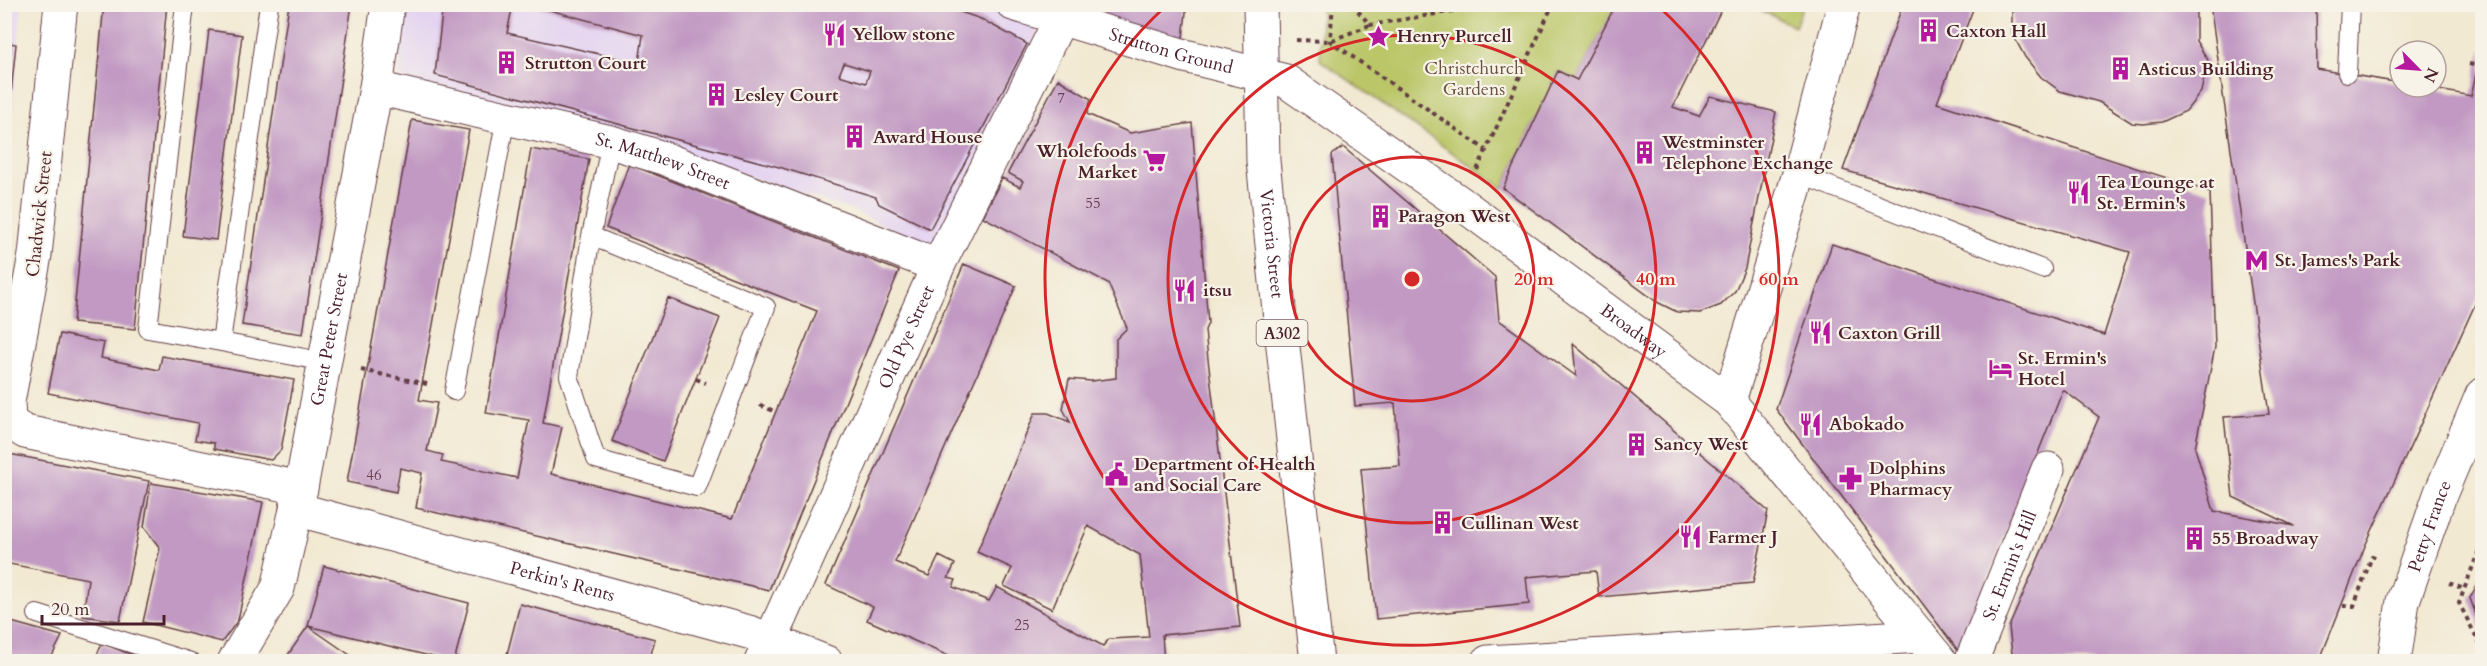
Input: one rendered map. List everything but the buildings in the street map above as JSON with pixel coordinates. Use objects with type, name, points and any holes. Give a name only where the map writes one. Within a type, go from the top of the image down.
[{"type":"street","name":"Chadwick Street","points":[[61,4],[35,255],[8,402],[7,423],[26,432],[298,498]]},
{"type":"street","name":"Great Peter Street","points":[[234,662],[278,588],[325,362],[376,88],[387,4]]},
{"type":"street","name":"Strutton Ground","points":[[1013,4],[1185,56],[1261,74]]},
{"type":"street","name":"Victoria Street","points":[[1260,4],[1263,161],[1317,662]]},
{"type":"street","points":[[1729,401],[1799,174],[1844,4]]},
{"type":"street","name":"Old Pye Street","points":[[766,650],[938,266],[1061,18]]},
{"type":"street","name":"Broadway","points":[[1261,74],[1296,87],[1462,204],[1729,401],[1941,662]]},
{"type":"street","name":"St. Matthew Street","points":[[376,88],[611,142],[663,158],[938,266]]},
{"type":"street","name":"Petty France","points":[[2394,662],[2403,601],[2440,495],[2482,395]]},
{"type":"street","name":"St. Ermin's Hill","points":[[1971,662],[2048,469]]},
{"type":"street","name":"Perkin's Rents","points":[[298,498],[766,650],[826,662]]},
{"type":"street","points":[[1488,662],[1921,636]]},
{"type":"lane","points":[[186,4],[148,328],[325,362]]},
{"type":"lane","points":[[221,342],[269,4]]},
{"type":"lane","points":[[2347,73],[2350,4]]},
{"type":"lane","points":[[454,391],[506,117]]},
{"type":"lane","points":[[591,236],[766,307],[698,487],[596,459],[568,376],[591,236],[611,142]]},
{"type":"lane","points":[[1799,174],[2042,269]]},
{"type":"lane","points":[[37,614],[191,662]]},
{"type":"path","points":[[1330,41],[1333,4]]},
{"type":"path","points":[[1352,4],[1370,25]]},
{"type":"path","points":[[1295,40],[1330,41],[1370,25],[1495,4]]},
{"type":"path","points":[[1462,204],[1553,4]]},
{"type":"path","points":[[1330,41],[1486,150]]},
{"type":"path","points":[[2469,64],[2478,66]]},
{"type":"path","points":[[366,372],[422,383]]},
{"type":"path","points":[[2482,542],[2459,603],[2482,648]]},
{"type":"path","points":[[2343,606],[2354,606],[2372,556],[2379,558]]},
{"type":"path","points":[[2446,582],[2464,589]]},
{"type":"shaded area","points":[[5,5],[22,5],[5,176]]},
{"type":"shaded area","points":[[406,5],[1050,5],[934,249],[853,211],[614,131],[398,78]]},
{"type":"green space","name":"Christchurch Gardens","points":[[1321,5],[1616,5],[1577,80],[1558,71],[1503,188],[1320,60]]},
{"type":"green space","points":[[1751,5],[1803,5],[1795,27]]},
{"type":"place","name":"Caxton Hall","points":[[1928,31]]},
{"type":"place","name":"Yellow stone","points":[[834,34]]},
{"type":"place","name":"Henry Purcell","points":[[1379,36]]},
{"type":"place","name":"Strutton Court","points":[[507,63]]},
{"type":"place","name":"Asticus Building","points":[[2120,69]]},
{"type":"place","name":"Lesley Court","points":[[716,95]]},
{"type":"place","name":"Award House","points":[[855,137]]},
{"type":"place","name":"Westminster Telephone Exchange","points":[[1644,152]]},
{"type":"place","name":"Wholefoods Market","points":[[1155,161]]},
{"type":"place","name":"Tea Lounge at St. Ermin's","points":[[2079,192]]},
{"type":"place","name":"Paragon West","points":[[1380,216]]},
{"type":"place","name":"St. James's Park","points":[[2257,260]]},
{"type":"place","name":"itsu","points":[[1185,290]]},
{"type":"place","name":"Caxton Grill","points":[[1820,333]]},
{"type":"place","name":"St. Ermin's Hotel","points":[[2000,368]]},
{"type":"place","name":"Abokado","points":[[1811,424]]},
{"type":"place","name":"Sancy West","points":[[1636,444]]},
{"type":"place","name":"Department of Health and Social Care","points":[[1116,474]]},
{"type":"place","name":"Dolphins Pharmacy","points":[[1851,478]]},
{"type":"place","name":"Cullinan West","points":[[1443,523]]},
{"type":"place","name":"Farmer J","points":[[1690,537]]},
{"type":"place","name":"55 Broadway","points":[[2194,538]]}]
